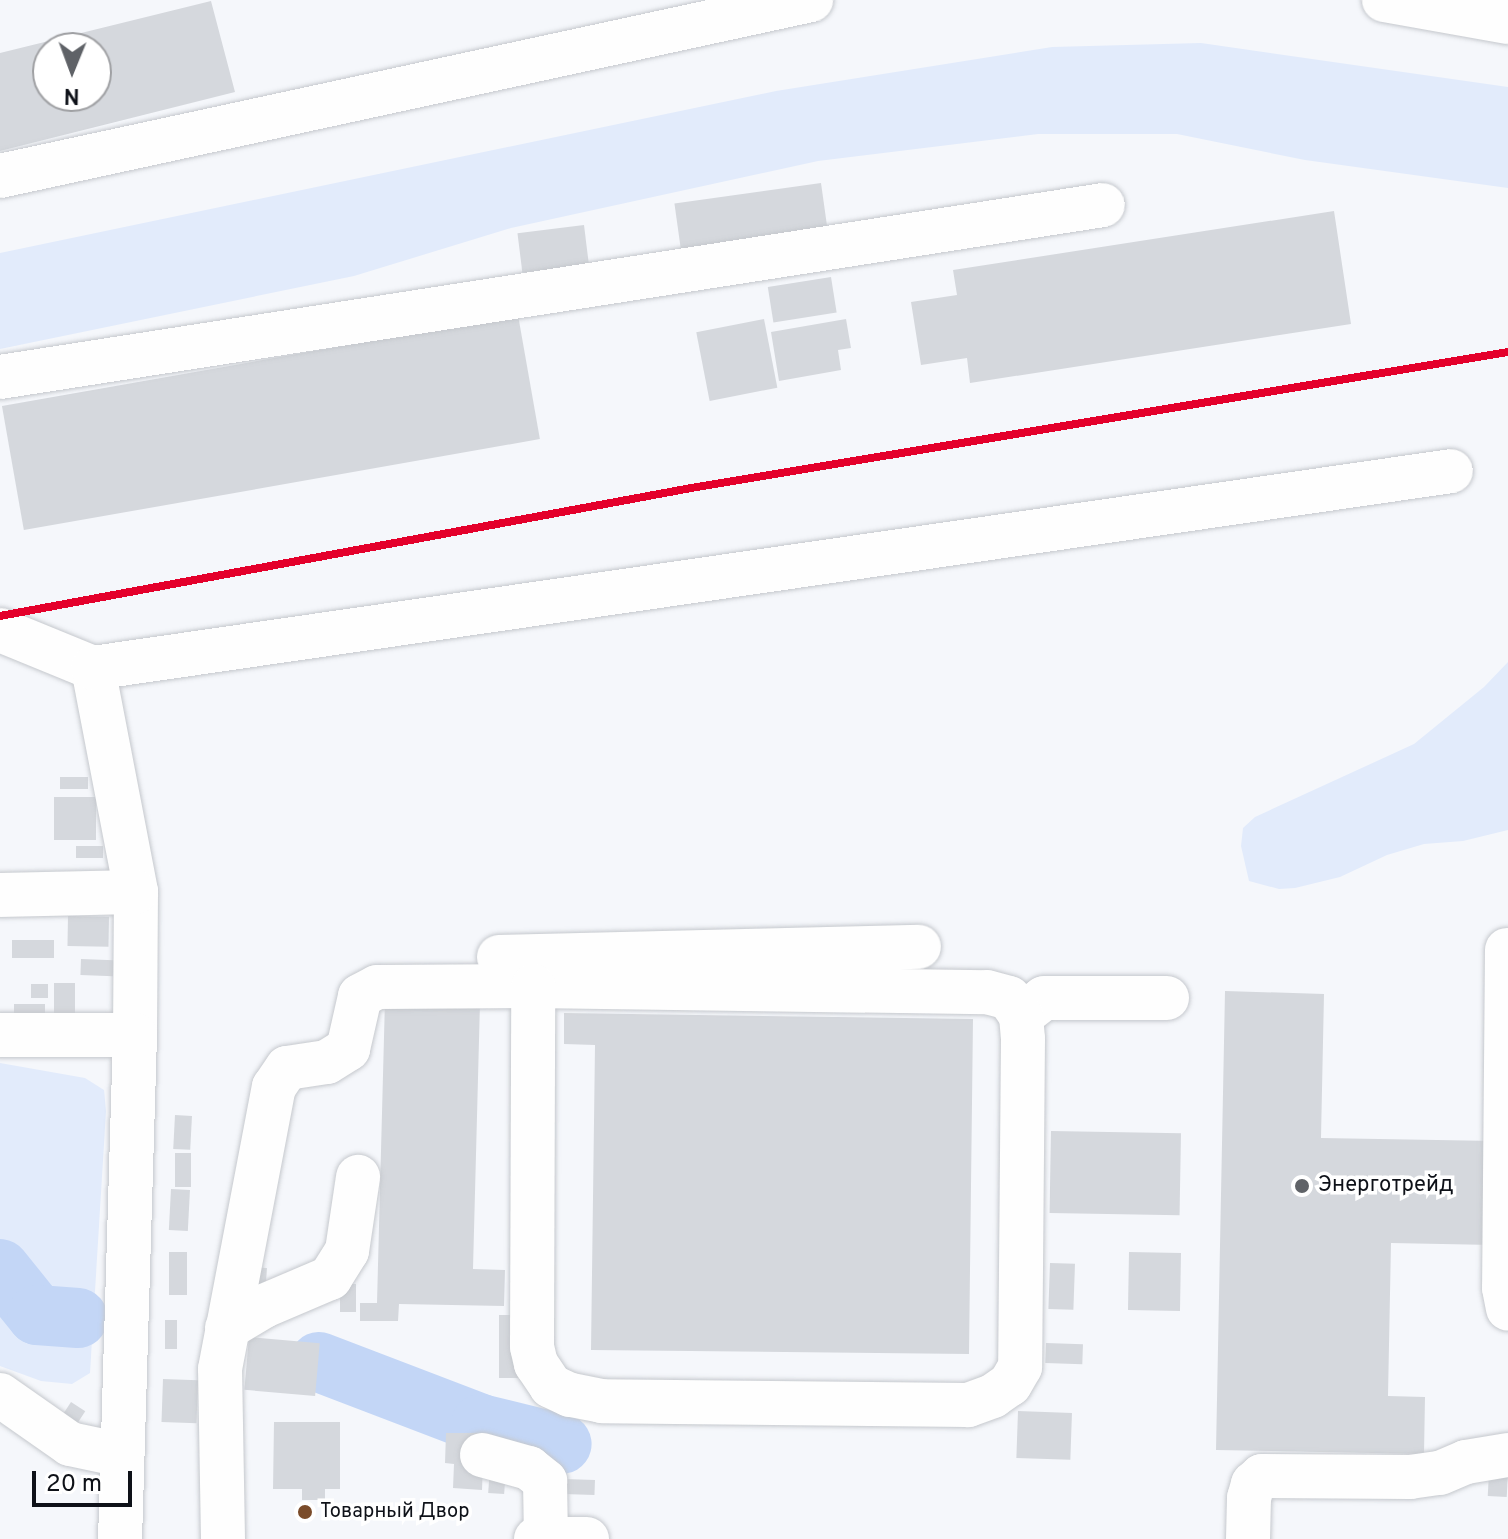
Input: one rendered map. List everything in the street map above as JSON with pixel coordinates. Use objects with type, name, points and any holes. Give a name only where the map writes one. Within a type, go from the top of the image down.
[{"type":"main road","points":[[0,176],[811,0]]},
{"type":"main road","points":[[1384,0],[1508,22]]},
{"type":"main road","points":[[0,377],[1103,205]]},
{"type":"main road","points":[[0,630],[93,668],[1451,471]]},
{"type":"main road","points":[[93,668],[136,892],[135,1035],[120,1539]]},
{"type":"main road","points":[[0,895],[136,892]]},
{"type":"main road","points":[[223,1539],[220,1369],[274,1087],[287,1068],[327,1062],[348,1049],[366,976],[381,964],[407,959],[919,947]]},
{"type":"main road","points":[[1507,950],[1504,1288],[1508,1309]]},
{"type":"main road","points":[[360,996],[377,987],[533,986],[987,992],[1009,998],[1021,1016],[1020,1367],[1010,1384],[993,1396],[968,1405],[602,1401],[570,1395],[551,1386],[536,1364],[532,1347],[533,986]]},
{"type":"main road","points":[[1021,1016],[1044,998],[1167,998]]},
{"type":"main road","points":[[0,1035],[135,1035]]},
{"type":"main road","points":[[227,1328],[264,1306],[330,1278],[347,1251],[358,1177]]},
{"type":"main road","points":[[0,1395],[70,1444],[122,1455]]},
{"type":"main road","points":[[482,1455],[529,1468],[545,1481],[546,1539]]},
{"type":"main road","points":[[1248,1539],[1249,1498],[1253,1484],[1262,1476],[1410,1477],[1440,1473],[1466,1462],[1508,1455]]},
{"type":"main road","points":[[536,1539],[587,1539]]},
{"type":"shaded area","points":[[1201,43],[1508,87],[1508,188],[1305,160],[1177,134],[1038,134],[818,161],[511,228],[354,276],[0,349],[0,253],[776,91],[1052,47]]},
{"type":"shaded area","points":[[1508,662],[1508,830],[1463,841],[1424,844],[1387,855],[1340,877],[1295,888],[1279,889],[1249,881],[1241,846],[1243,828],[1255,817],[1414,744],[1484,687]]},
{"type":"shaded area","points":[[0,1063],[85,1078],[104,1090],[106,1111],[90,1373],[72,1384],[41,1381],[0,1366]]},
{"type":"building","points":[[211,1],[235,92],[0,151],[0,53],[32,45],[32,112],[112,112],[112,32],[85,32]]},
{"type":"building","points":[[821,183],[828,231],[681,251],[674,204]]},
{"type":"building","points":[[1334,211],[1351,324],[970,383],[967,358],[921,365],[911,302],[957,295],[953,270]]},
{"type":"building","points":[[584,225],[589,265],[522,273],[517,233]]},
{"type":"building","points":[[831,277],[837,313],[773,323],[768,287]]},
{"type":"building","points":[[518,315],[540,439],[24,530],[2,406]]},
{"type":"building","points":[[764,319],[777,388],[710,401],[696,332]]},
{"type":"building","points":[[846,319],[851,348],[838,350],[841,370],[779,381],[771,332]]},
{"type":"building","points":[[60,777],[88,777],[88,789],[60,789]]},
{"type":"building","points":[[54,797],[96,797],[96,840],[54,840]]},
{"type":"building","points":[[76,846],[103,846],[103,858],[76,858]]},
{"type":"building","points":[[68,916],[109,917],[108,947],[67,946]]},
{"type":"building","points":[[12,940],[54,940],[54,958],[12,958]]},
{"type":"building","points":[[81,959],[114,960],[113,976],[80,975]]},
{"type":"building","points":[[54,983],[75,983],[75,1018],[54,1018]]},
{"type":"building","points":[[31,984],[48,984],[48,998],[31,998]]},
{"type":"building","points":[[1225,991],[1324,994],[1321,1138],[1495,1141],[1493,1245],[1391,1243],[1388,1396],[1425,1397],[1424,1454],[1216,1450]]},
{"type":"building","points":[[385,999],[480,1002],[473,1269],[505,1270],[504,1306],[399,1304],[398,1321],[360,1321],[360,1303],[377,1303]]},
{"type":"building","points":[[14,1004],[45,1004],[45,1018],[14,1018]]},
{"type":"building","points":[[564,1013],[973,1019],[969,1354],[591,1350],[595,1045],[564,1044]]},
{"type":"building","points":[[175,1115],[192,1116],[190,1150],[173,1149]]},
{"type":"building","points":[[1051,1131],[1181,1133],[1180,1215],[1050,1213]]},
{"type":"building","points":[[175,1153],[191,1153],[191,1187],[175,1187]]},
{"type":"building","points":[[171,1189],[190,1190],[188,1231],[169,1230]]},
{"type":"building","points":[[169,1252],[187,1252],[187,1295],[169,1295]]},
{"type":"building","points":[[1129,1252],[1181,1253],[1180,1311],[1128,1310]]},
{"type":"building","points":[[1050,1263],[1075,1264],[1073,1310],[1048,1309]]},
{"type":"building","points":[[251,1267],[267,1268],[266,1288],[250,1287]]},
{"type":"building","points":[[340,1284],[356,1284],[356,1312],[340,1312]]},
{"type":"building","points":[[499,1315],[526,1315],[526,1378],[499,1378]]},
{"type":"building","points":[[165,1320],[177,1320],[177,1349],[165,1349]]},
{"type":"building","points":[[249,1337],[320,1343],[315,1396],[244,1390]]},
{"type":"building","points":[[1046,1343],[1083,1344],[1082,1364],[1045,1363]]},
{"type":"building","points":[[163,1379],[198,1380],[196,1423],[161,1422]]},
{"type":"building","points":[[71,1402],[85,1411],[69,1436],[55,1426]]},
{"type":"building","points":[[1018,1411],[1072,1413],[1070,1460],[1016,1458]]},
{"type":"building","points":[[274,1422],[340,1422],[340,1489],[325,1489],[325,1500],[302,1500],[302,1489],[273,1489]]},
{"type":"building","points":[[446,1433],[477,1433],[476,1465],[483,1464],[482,1490],[453,1488],[454,1464],[445,1463]]},
{"type":"building","points":[[490,1467],[506,1468],[504,1494],[488,1493]]},
{"type":"building","points":[[1489,1472],[1508,1473],[1507,1497],[1488,1496]]},
{"type":"building","points":[[564,1479],[595,1480],[594,1495],[563,1494]]},
{"type":"waterway","points":[[0,1269],[37,1315],[78,1318]]},
{"type":"waterway","points":[[319,1362],[481,1424],[562,1444]]},
{"type":"transit line","points":[[0,616],[697,487],[1508,352]]},
{"type":"place","name":"Энерготрейд","points":[[1302,1186]]},
{"type":"place","name":"Товарный Двор","points":[[305,1512]]}]
